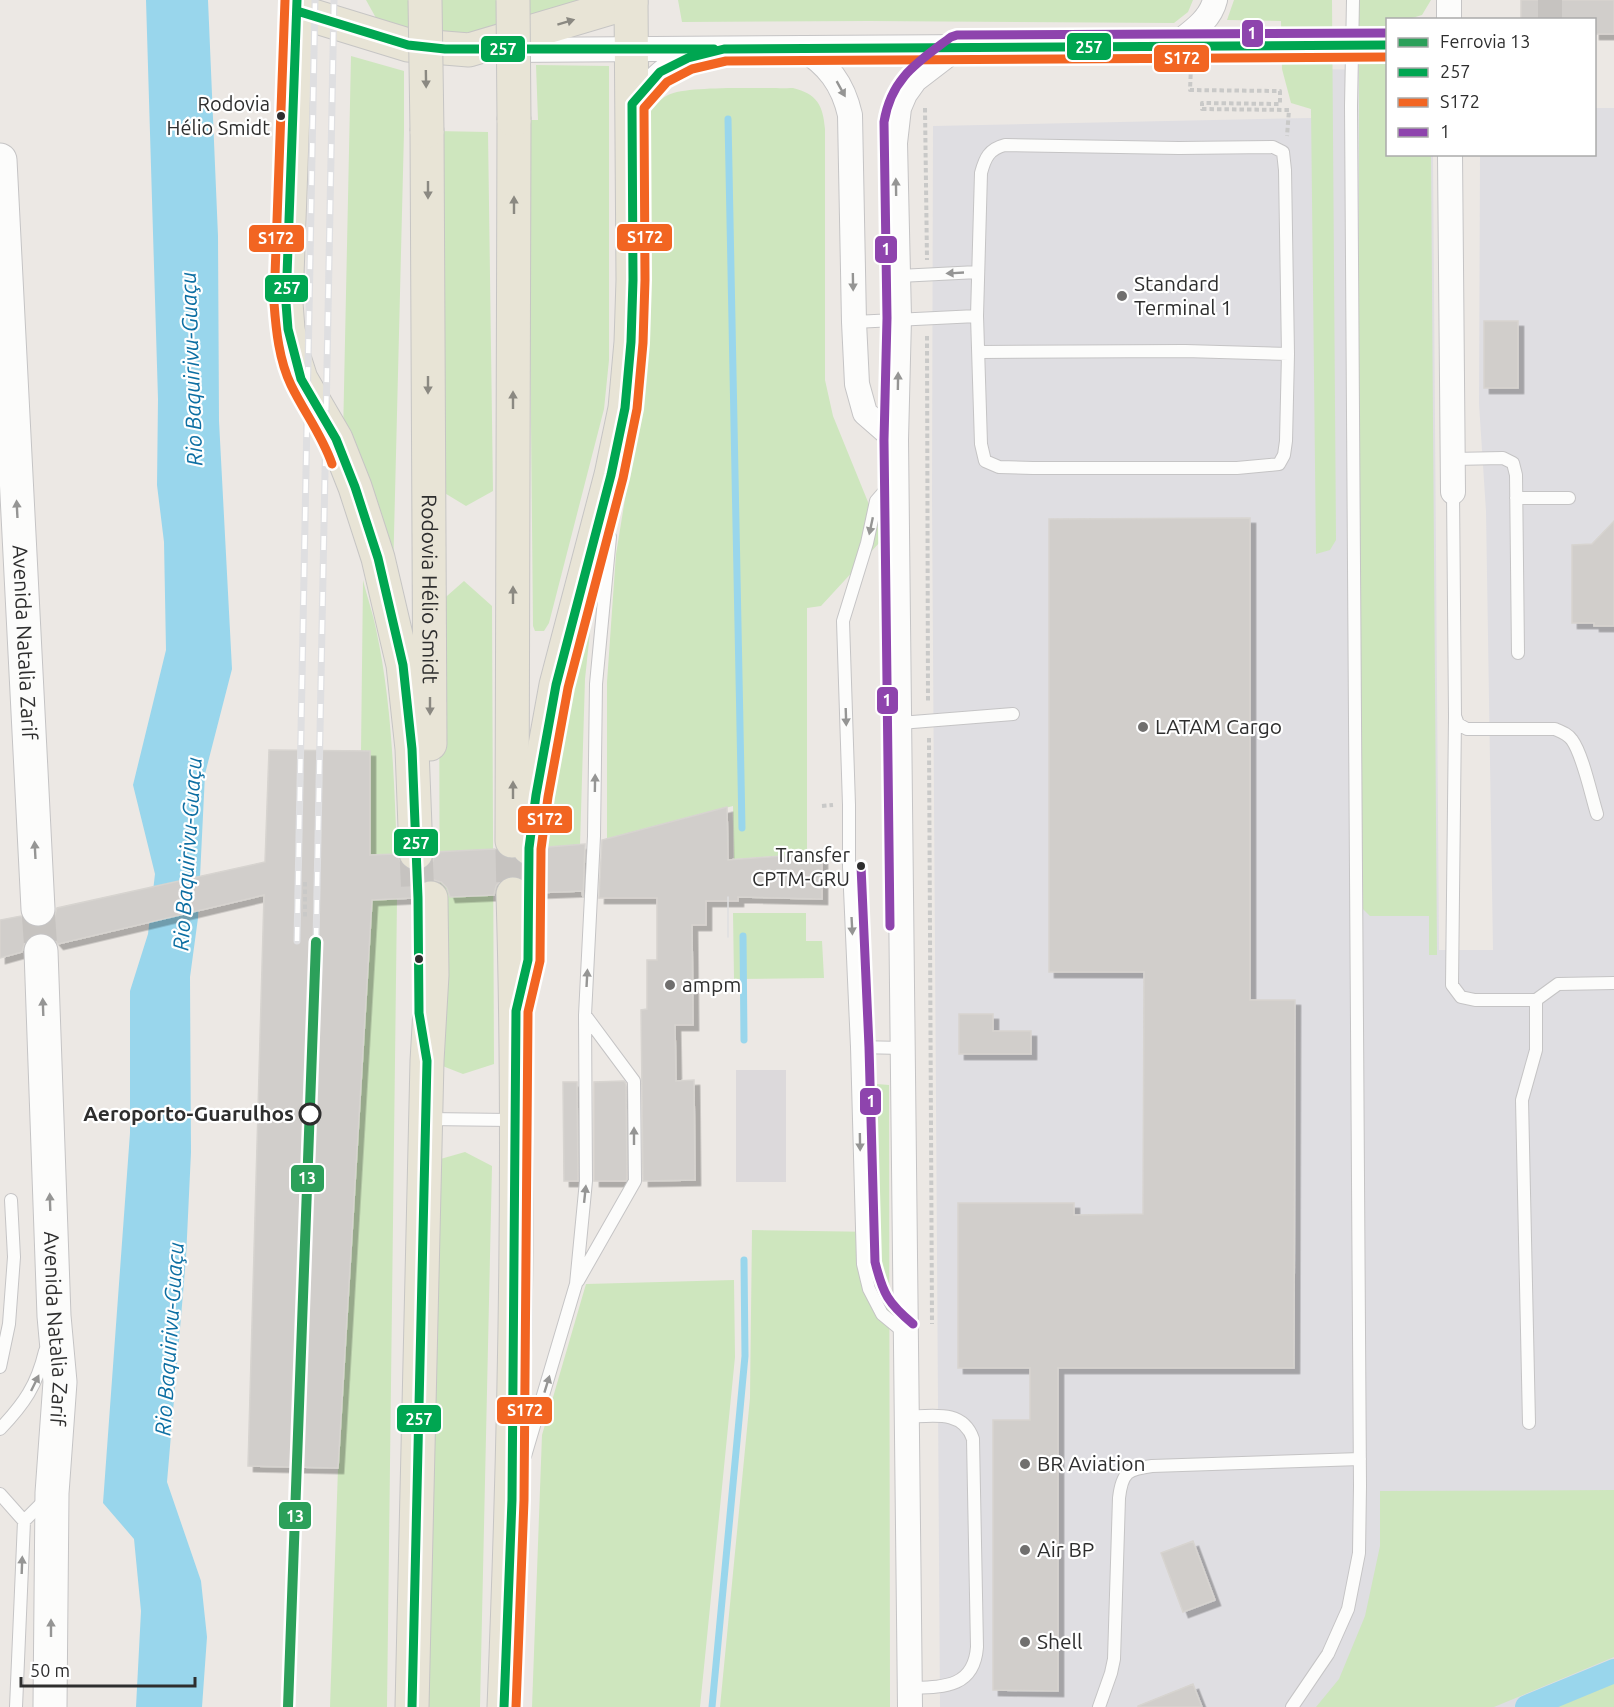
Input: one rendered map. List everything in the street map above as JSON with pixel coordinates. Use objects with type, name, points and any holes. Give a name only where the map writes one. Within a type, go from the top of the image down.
[{"type":"main road","name":"Rodovia Hélio Smidt","points":[[297,6],[287,291],[288,329],[292,354],[301,379],[336,439],[355,487],[378,558],[403,664],[423,853],[427,131],[425,0]]},
{"type":"main road","points":[[297,6],[408,45],[469,50],[631,1],[633,291],[631,342],[622,423],[608,487],[556,685],[536,795],[521,848],[514,120],[513,0]]},
{"type":"main road","name":"Avenida Natalia Zarif","points":[[0,160],[38,909]]},
{"type":"main road","points":[[504,1707],[512,1500],[516,1011],[528,960],[521,894]]},
{"type":"main road","points":[[412,1707],[425,1119],[432,975],[425,898]]},
{"type":"main road","name":"Avenida Natalia Zarif","points":[[41,951],[54,1316],[60,1382],[52,1494],[50,1707]]},
{"type":"street","points":[[1174,46],[1204,21],[1213,9],[1215,0]]},
{"type":"street","points":[[1449,0],[1449,18]]},
{"type":"street","points":[[469,50],[1386,45]]},
{"type":"street","points":[[910,1697],[896,440],[899,276],[895,143],[898,108],[915,80],[958,47]]},
{"type":"street","points":[[801,48],[814,56],[833,75],[846,94],[850,115],[857,384],[865,413],[896,440]]},
{"type":"street","points":[[632,104],[660,72],[688,58],[724,49]]},
{"type":"street","points":[[1450,156],[1453,492]]},
{"type":"lane","points":[[1292,1707],[1328,1654],[1348,1609],[1359,1553],[1351,118],[1353,0]]},
{"type":"lane","points":[[1021,145],[1273,147],[1280,149],[1285,154],[1287,354],[1286,441],[1282,460],[1275,466],[1237,468],[999,467],[986,460],[981,444],[978,272],[981,173],[987,156],[998,147],[1021,145]]},
{"type":"lane","points":[[899,276],[978,272]]},
{"type":"lane","points":[[854,322],[899,318],[977,316]]},
{"type":"lane","points":[[979,352],[1185,351],[1287,354]]},
{"type":"lane","points":[[512,1500],[576,1284],[586,1181],[585,1015],[594,836],[596,684],[622,423]]},
{"type":"lane","points":[[1453,459],[1503,458],[1513,463],[1516,475],[1518,653]]},
{"type":"lane","points":[[897,476],[876,501],[867,543],[843,621],[863,1264],[869,1289],[882,1314],[905,1333]]},
{"type":"lane","points":[[1453,492],[1455,717],[1452,985],[1461,997],[1475,1000],[1536,1000],[1558,984],[1614,983]]},
{"type":"lane","points":[[1516,498],[1569,498]]},
{"type":"lane","points":[[900,723],[1013,714]]},
{"type":"lane","points":[[1455,717],[1458,724],[1467,729],[1556,729],[1564,732],[1571,738],[1577,749],[1598,814]]},
{"type":"lane","points":[[1529,1423],[1522,1100],[1536,1050],[1536,1000]]},
{"type":"lane","points":[[576,1284],[634,1181],[634,1081],[585,1015]]},
{"type":"lane","points":[[857,1047],[903,1048]]},
{"type":"lane","points":[[425,1119],[516,1120]]},
{"type":"lane","points":[[0,1367],[9,1324],[14,1257],[11,1200]]},
{"type":"lane","points":[[0,1429],[32,1390],[40,1373],[54,1316]]},
{"type":"lane","points":[[906,1417],[956,1418],[970,1430],[973,1439],[977,1635],[976,1657],[971,1671],[962,1680],[910,1697]]},
{"type":"lane","points":[[1099,1707],[1112,1673],[1114,1659],[1119,1498],[1123,1477],[1130,1471],[1152,1466],[1360,1459]]},
{"type":"lane","points":[[0,1494],[24,1521]]},
{"type":"lane","points":[[16,1707],[24,1521],[52,1494]]},
{"type":"path","points":[[1191,70],[1190,90],[1280,91],[1280,104],[1202,103],[1202,109],[1289,110],[1289,118]]},
{"type":"path","points":[[926,273],[925,106],[927,99]]},
{"type":"path","points":[[927,317],[932,1330]]},
{"type":"path","points":[[305,882],[305,919]]},
{"type":"shaded area","points":[[1310,69],[1386,70],[1386,156],[1433,156],[1439,950],[1493,950],[1486,511],[1479,404],[1480,156],[1596,156],[1596,108],[1614,108],[1614,1707],[940,1707],[932,497],[933,126],[1311,118]]},
{"type":"shaded area","points":[[736,1070],[786,1070],[786,1182],[736,1182]]},
{"type":"green space","points":[[366,0],[591,0],[476,34],[390,27],[376,18]]},
{"type":"green space","points":[[678,0],[1193,0],[1188,12],[1174,23],[682,22]]},
{"type":"green space","points":[[1234,0],[1332,0],[1336,540],[1330,550],[1316,554],[1311,109],[1291,103],[1282,69],[1281,21],[1227,20]]},
{"type":"green space","points":[[1359,0],[1431,0],[1422,15],[1412,18],[1386,18],[1386,156],[1431,156],[1437,955],[1429,955],[1429,916],[1370,916],[1359,905]]},
{"type":"green space","points":[[351,56],[404,71],[393,575],[343,436]]},
{"type":"green space","points":[[536,65],[609,66],[609,360],[604,409],[549,623],[544,631],[535,631],[533,626],[528,120],[538,120]]},
{"type":"green space","points":[[793,88],[813,97],[823,113],[825,129],[825,380],[833,416],[879,529],[880,542],[821,606],[807,608],[807,854],[734,859],[733,806],[607,839],[607,682],[616,554],[633,450],[643,355],[646,118],[661,99],[678,92],[709,89]]},
{"type":"green space","points":[[435,131],[488,132],[493,491],[466,506],[438,489]]},
{"type":"green space","points":[[596,576],[585,679],[580,845],[538,847]]},
{"type":"green space","points":[[363,580],[375,623],[386,685],[397,854],[370,855],[370,752],[361,752]]},
{"type":"green space","points":[[464,581],[492,606],[494,1064],[463,1074],[440,1065],[439,603]]},
{"type":"green space","points":[[397,899],[387,1707],[330,1707],[338,1468],[372,900]]},
{"type":"green space","points":[[733,913],[806,913],[806,941],[822,941],[824,978],[734,979]]},
{"type":"green space","points":[[877,1084],[889,1085],[890,1707],[720,1707],[750,1398],[752,1230],[878,1232]]},
{"type":"green space","points":[[465,1152],[492,1166],[480,1707],[425,1707],[437,1160]]},
{"type":"green space","points":[[734,1280],[735,1357],[700,1707],[532,1707],[542,1435],[586,1284]]},
{"type":"green space","points":[[1614,1490],[1614,1657],[1494,1707],[1316,1707],[1339,1679],[1365,1616],[1380,1546],[1380,1491]]},
{"type":"green space","points":[[1614,1683],[1614,1707],[1555,1707]]},
{"type":"water","name":"Rio Baquirivu-Guaçu","points":[[146,0],[208,0],[218,236],[219,421],[232,669],[205,774],[198,918],[190,977],[191,1152],[186,1258],[167,1482],[201,1581],[207,1637],[202,1707],[136,1707],[141,1611],[134,1539],[103,1503],[130,1133],[130,991],[148,934],[155,874],[133,785],[166,650],[164,542],[157,485],[158,399]]},
{"type":"building","points":[[1521,0],[1614,0],[1614,34],[1596,34],[1596,18],[1521,18]]},
{"type":"building","points":[[1484,321],[1518,321],[1518,388],[1484,388]]},
{"type":"building","points":[[1250,518],[1250,1000],[1295,1000],[1294,1368],[1058,1368],[1058,1691],[993,1690],[993,1420],[1030,1420],[1030,1368],[958,1368],[958,1203],[1074,1203],[1074,1215],[1143,1214],[1144,972],[1049,972],[1049,519]]},
{"type":"building","points":[[1614,521],[1614,626],[1572,623],[1572,545],[1592,544]]},
{"type":"building","points":[[269,750],[370,751],[370,855],[397,854],[401,863],[408,870],[417,872],[426,868],[433,861],[435,852],[495,849],[503,857],[515,859],[526,866],[536,865],[544,859],[548,847],[585,844],[583,898],[582,891],[532,893],[529,885],[522,878],[513,875],[503,878],[496,886],[494,895],[450,897],[447,888],[441,882],[430,879],[415,888],[412,898],[372,900],[338,1468],[248,1466],[264,895],[58,944],[50,935],[40,932],[31,935],[25,942],[22,952],[0,958],[0,920],[21,916],[29,925],[40,928],[48,925],[54,918],[57,908],[265,862]]},
{"type":"building","points":[[727,807],[728,860],[822,853],[822,899],[738,897],[738,901],[706,901],[706,925],[692,925],[693,1025],[675,1025],[676,1081],[694,1080],[695,1180],[643,1181],[641,1010],[647,1009],[647,960],[657,960],[657,898],[599,898],[602,840]]},
{"type":"building","points":[[959,1014],[993,1014],[993,1031],[1031,1031],[1031,1054],[959,1054]]},
{"type":"building","points":[[624,1081],[626,1084],[627,1179],[626,1181],[594,1181],[594,1082]]},
{"type":"building","points":[[563,1082],[577,1082],[578,1181],[564,1181]]},
{"type":"building","points":[[1193,1541],[1215,1600],[1183,1612],[1161,1553]]},
{"type":"building","points":[[1193,1684],[1202,1707],[1138,1707],[1138,1706]]},
{"type":"waterway","points":[[728,119],[742,828]]},
{"type":"waterway","points":[[743,936],[744,1040]]},
{"type":"waterway","points":[[712,1707],[745,1356],[744,1260]]},
{"type":"waterway","points":[[1527,1707],[1614,1671]]},
{"type":"tunnel","points":[[1550,0],[1550,18]]},
{"type":"tunnel","points":[[512,849],[513,894]]},
{"type":"tunnel","points":[[416,853],[418,898]]},
{"type":"tunnel","points":[[38,909],[41,951]]},
{"type":"tram line","points":[[728,897],[728,937]]},
{"type":"railway","points":[[297,941],[315,0]]},
{"type":"railway","points":[[316,942],[334,0]]},
{"type":"rail line","name":"13","points":[[288,1707],[316,942]]},
{"type":"transit line","name":"S172","points":[[285,0],[274,303],[276,324],[287,375],[332,464]]},
{"type":"transit line","name":"257","points":[[297,0],[286,303],[288,329],[301,379],[336,439],[355,487],[378,558],[403,665],[412,749],[418,898],[419,1013],[427,1061],[412,1707]]},
{"type":"transit line","name":"257","points":[[297,11],[408,45],[445,49],[714,49]]},
{"type":"transit line","name":"1","points":[[890,926],[884,440],[887,318],[884,122],[893,94],[900,82],[917,63],[951,37],[957,35],[1386,33]]},
{"type":"transit line","name":"257","points":[[504,1707],[512,1500],[516,1011],[528,960],[529,848],[556,685],[611,475],[625,408],[631,342],[633,280],[632,104],[660,72],[688,58],[724,49],[1386,45]]},
{"type":"transit line","name":"S172","points":[[516,1707],[524,1500],[528,1012],[540,961],[541,849],[568,688],[623,478],[637,409],[643,343],[645,280],[644,108],[667,82],[692,69],[726,61],[1386,57]]},
{"type":"transit line","name":"1","points":[[861,866],[875,1262],[881,1282],[892,1304],[913,1324]]},
{"type":"place","name":"Rodovia Hélio Smidt","points":[[281,116]]},
{"type":"place","name":"Standard Terminal 1","points":[[1122,296]]},
{"type":"place","name":"LATAM Cargo","points":[[1143,727]]},
{"type":"place","name":"Transfer CPTM-GRU","points":[[861,866]]},
{"type":"place","name":"ampm","points":[[670,985]]},
{"type":"place","name":"Aeroporto-Guarulhos","points":[[310,1114]]},
{"type":"place","name":"BR Aviation","points":[[1025,1464]]},
{"type":"place","name":"Air BP","points":[[1025,1550]]},
{"type":"place","name":"Shell","points":[[1025,1642]]}]
